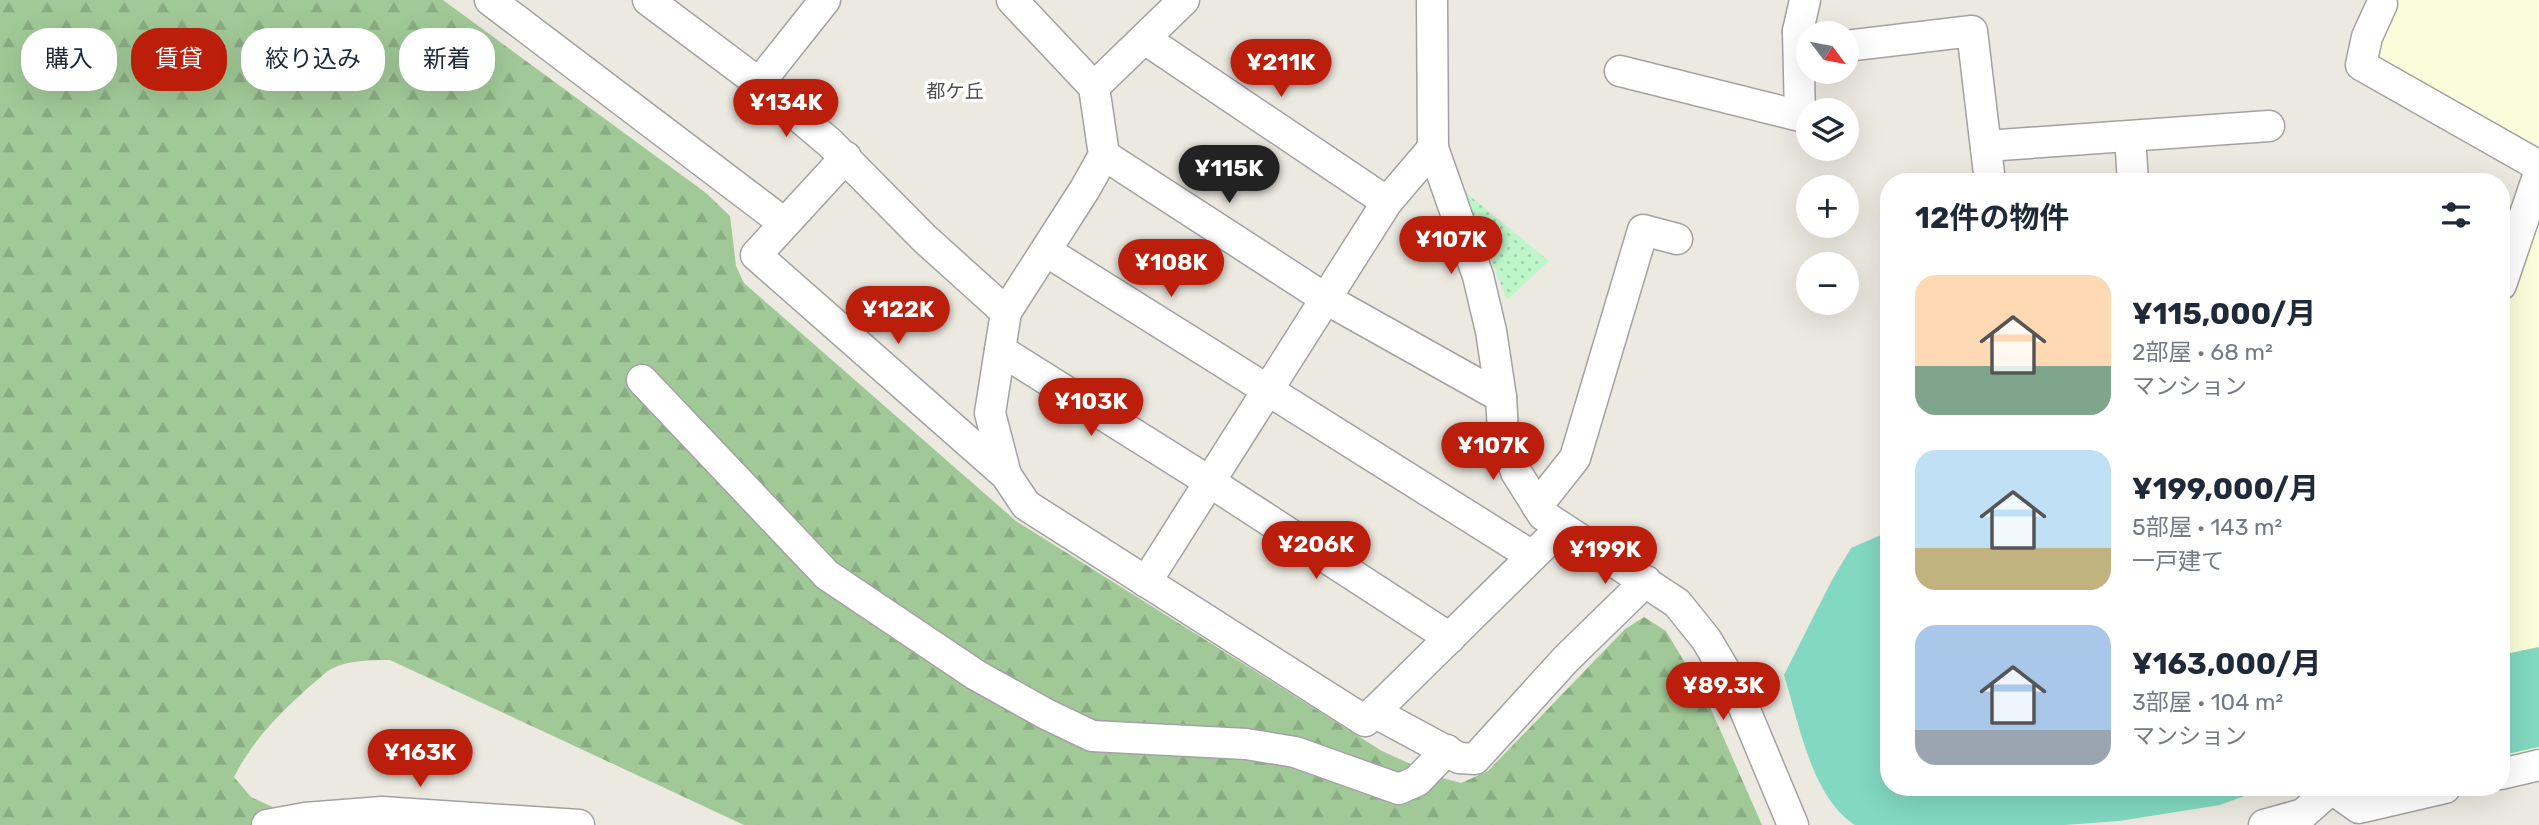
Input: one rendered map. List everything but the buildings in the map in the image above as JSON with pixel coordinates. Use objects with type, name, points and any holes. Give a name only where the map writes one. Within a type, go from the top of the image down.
[{"type":"street","points":[[490,0],[784,223]]},
{"type":"street","points":[[759,83],[825,0]]},
{"type":"street","points":[[1006,475],[990,413],[1006,312],[1104,155],[1094,87],[1012,0]]},
{"type":"street","points":[[1094,87],[1184,0]]},
{"type":"street","points":[[1432,0],[1433,148],[1478,276],[1491,331],[1501,397],[1503,432],[1516,472],[1543,515],[1677,603],[1706,639],[1731,681],[1793,825]]},
{"type":"street","points":[[1804,21],[1805,0]]},
{"type":"street","points":[[664,5],[846,157],[925,239],[1006,312]]},
{"type":"street","points":[[2382,5],[2367,37],[2361,65],[2539,166]]},
{"type":"street","points":[[1859,45],[1972,32],[1989,173]]},
{"type":"street","points":[[1145,38],[1387,202]]},
{"type":"street","points":[[1620,71],[1801,116],[1802,84]]},
{"type":"street","points":[[1986,146],[2269,125]]},
{"type":"street","points":[[2130,137],[2132,173]]},
{"type":"street","points":[[1146,582],[1387,202],[1433,148]]},
{"type":"street","points":[[1104,155],[1326,299],[1501,397]]},
{"type":"street","points":[[846,157],[755,255],[1006,475],[1026,505],[1364,721],[1561,528]]},
{"type":"street","points":[[2510,258],[2539,173]]},
{"type":"street","points":[[1537,506],[1575,458],[1643,230],[1677,239]]},
{"type":"street","points":[[1046,251],[1532,556]]},
{"type":"street","points":[[1000,350],[1450,638]]},
{"type":"street","points":[[642,380],[827,575],[976,675],[1046,714],[1093,736],[1247,744],[1295,752],[1399,789],[1417,781],[1447,750]]},
{"type":"street","points":[[1374,712],[1459,758],[1475,759],[1566,659],[1646,581]]},
{"type":"street","points":[[2510,772],[2539,765]]},
{"type":"street","points":[[2264,825],[2303,814],[2323,796]]},
{"type":"street","points":[[2343,796],[2359,808],[2411,796]]},
{"type":"street","points":[[267,825],[305,818],[382,812],[579,825]]},
{"type":"shaded area","points":[[2381,0],[2539,0],[2539,166],[2361,65]]},
{"type":"shaded area","points":[[2539,173],[2539,765],[2510,772],[2510,258]]},
{"type":"shaded area","points":[[1464,191],[1549,261],[1507,300]]},
{"type":"green space","points":[[0,0],[443,0],[481,28],[399,28],[399,91],[495,91],[495,38],[706,193],[730,216],[736,266],[744,283],[1016,521],[1382,751],[1439,777],[1461,783],[1488,771],[1625,629],[1644,617],[1666,631],[1707,700],[1762,825],[744,825],[390,660],[367,660],[331,669],[299,696],[249,751],[234,777],[251,797],[279,810],[433,825],[0,825]]},
{"type":"green space","points":[[1880,535],[1880,796],[2244,796],[2220,805],[2119,821],[2064,825],[1855,825],[1827,796],[1817,778],[1801,736],[1784,675],[1851,548]]},
{"type":"green space","points":[[2539,647],[2539,747],[2510,754],[2510,653]]},
{"type":"district","name":"都ケ丘","points":[[955,91]]}]
